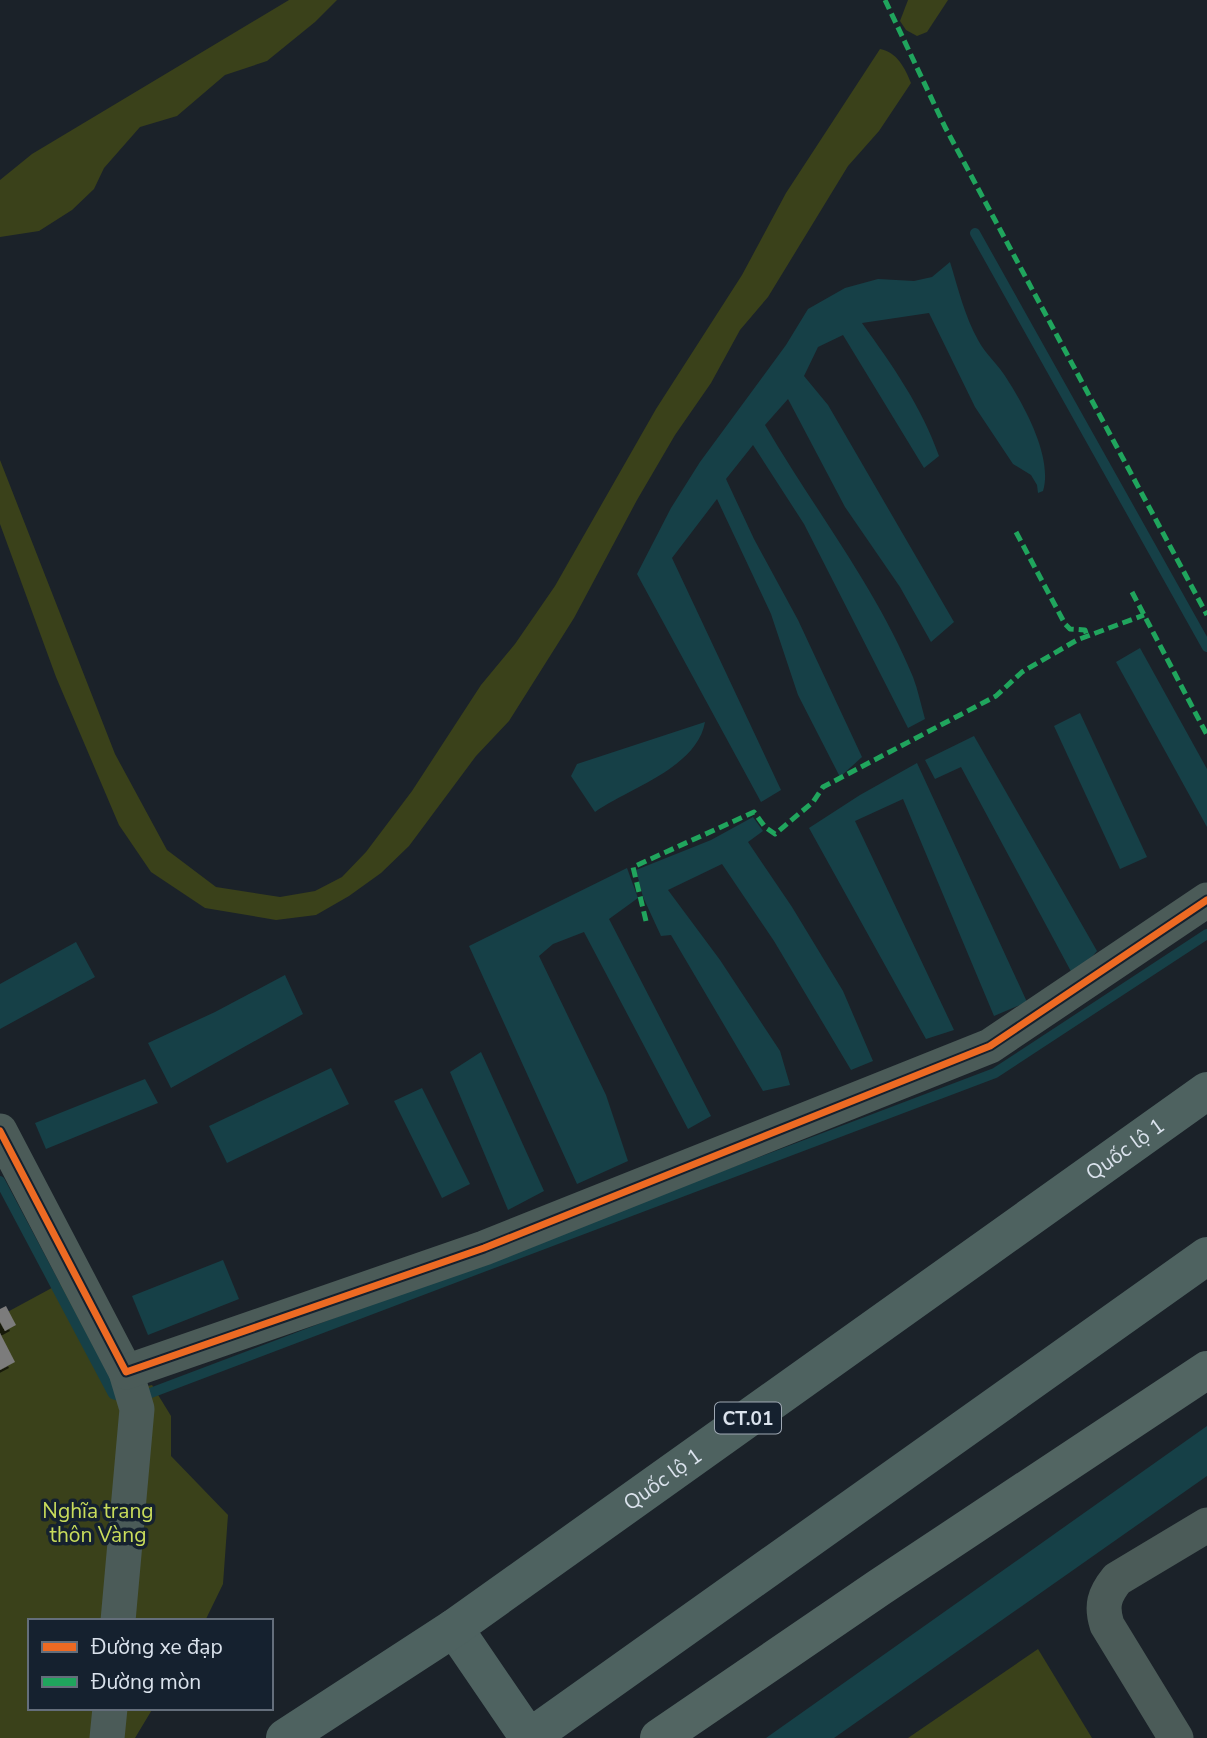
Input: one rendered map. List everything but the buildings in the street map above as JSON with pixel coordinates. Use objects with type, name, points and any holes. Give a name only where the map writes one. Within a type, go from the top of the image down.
[{"type":"highway","name":"Quốc lộ 1","points":[[285,1738],[454,1628],[1207,1091]]},
{"type":"highway","points":[[454,1628],[529,1738],[1207,1256]]},
{"type":"main road","points":[[659,1738],[891,1579],[1207,1370]]},
{"type":"street","points":[[126,1372],[484,1248],[990,1046],[1207,900]]},
{"type":"street","points":[[0,1130],[126,1372],[137,1409],[118,1619]]},
{"type":"street","points":[[1176,1738],[1107,1625],[1102,1609],[1107,1592],[1117,1580],[1207,1525]]},
{"type":"street","points":[[107,1738],[110,1710]]},
{"type":"green space","points":[[289,0],[337,0],[315,22],[267,61],[225,75],[177,116],[140,127],[104,168],[94,189],[72,210],[39,231],[0,237],[0,180],[32,154]]},
{"type":"green space","points":[[908,0],[948,0],[927,32],[917,36],[906,30],[900,21]]},
{"type":"green space","points":[[880,49],[896,57],[911,83],[879,131],[848,166],[768,297],[740,330],[711,383],[675,435],[637,500],[574,618],[509,721],[476,756],[409,846],[381,873],[316,915],[276,920],[205,908],[151,872],[119,825],[56,677],[0,524],[0,460],[115,754],[167,850],[216,887],[280,897],[315,891],[342,877],[366,852],[412,791],[481,685],[515,644],[555,586],[656,409],[742,275],[786,193]]},
{"type":"green space","name":"Nghĩa trang thôn Vàng","points":[[61,1283],[120,1392],[152,1385],[171,1416],[171,1456],[228,1515],[223,1584],[206,1619],[28,1619],[28,1710],[152,1710],[135,1738],[0,1738],[0,1316]]},
{"type":"green space","points":[[1038,1649],[1092,1738],[908,1738]]},
{"type":"water","points":[[950,262],[973,331],[1014,390],[1036,433],[1044,464],[1043,491],[1038,493],[1031,475],[1013,464],[975,407],[929,313],[862,323],[905,387],[932,438],[939,456],[924,468],[843,335],[818,347],[804,376],[828,405],[954,622],[931,642],[900,587],[845,507],[788,399],[765,425],[881,611],[913,677],[925,719],[908,728],[804,524],[753,445],[726,479],[754,539],[798,620],[862,757],[840,777],[798,695],[771,614],[717,499],[672,558],[781,790],[761,802],[637,574],[671,508],[700,462],[786,345],[808,309],[845,288],[878,279],[914,281],[932,277]]},
{"type":"water","points":[[1140,648],[1207,769],[1207,827],[1116,662]]},
{"type":"water","points":[[1080,713],[1147,857],[1120,869],[1054,726]]},
{"type":"water","points":[[705,722],[699,738],[676,764],[595,812],[571,776],[577,764]]},
{"type":"water","points":[[974,736],[1097,951],[1074,977],[961,767],[935,779],[925,760]]},
{"type":"water","points":[[917,763],[1027,1002],[994,1016],[903,799],[855,821],[954,1030],[926,1039],[809,828]]},
{"type":"water","points":[[753,817],[763,831],[748,842],[792,907],[843,991],[873,1061],[851,1070],[774,941],[722,864],[668,890],[720,960],[780,1051],[790,1085],[763,1091],[671,935],[661,936],[643,897],[636,870],[711,840]]},
{"type":"water","points":[[627,868],[638,898],[609,919],[711,1116],[688,1129],[584,932],[553,944],[539,956],[606,1095],[628,1161],[577,1184],[469,946]]},
{"type":"water","points":[[76,942],[95,977],[0,1029],[0,984]]},
{"type":"water","points":[[285,975],[303,1014],[171,1088],[148,1043]]},
{"type":"water","points":[[481,1052],[544,1191],[508,1210],[450,1072]]},
{"type":"water","points":[[331,1068],[349,1104],[227,1163],[209,1126]]},
{"type":"water","points":[[145,1079],[158,1103],[46,1149],[35,1123]]},
{"type":"water","points":[[422,1088],[470,1184],[442,1198],[394,1101]]},
{"type":"water","points":[[223,1260],[239,1299],[148,1335],[132,1296]]},
{"type":"water","points":[[1207,1426],[1207,1476],[834,1738],[766,1738]]},
{"type":"waterway","points":[[975,233],[1207,647]]},
{"type":"waterway","points":[[140,1397],[995,1073],[1207,934]]},
{"type":"waterway","points":[[0,1181],[113,1394],[125,1398]]},
{"type":"marked path","points":[[885,0],[945,127],[1207,615]]},
{"type":"marked path","points":[[1016,532],[1065,624],[1070,629],[1085,630],[1087,636]]},
{"type":"marked path","points":[[1132,592],[1207,735]]},
{"type":"marked path","points":[[646,921],[633,867],[754,812],[765,827],[775,834],[813,802],[823,787],[996,696],[1022,672],[1077,640],[1144,615]]},
{"type":"cycle path","points":[[0,1131],[126,1372],[484,1248],[990,1046],[1207,900]]}]
